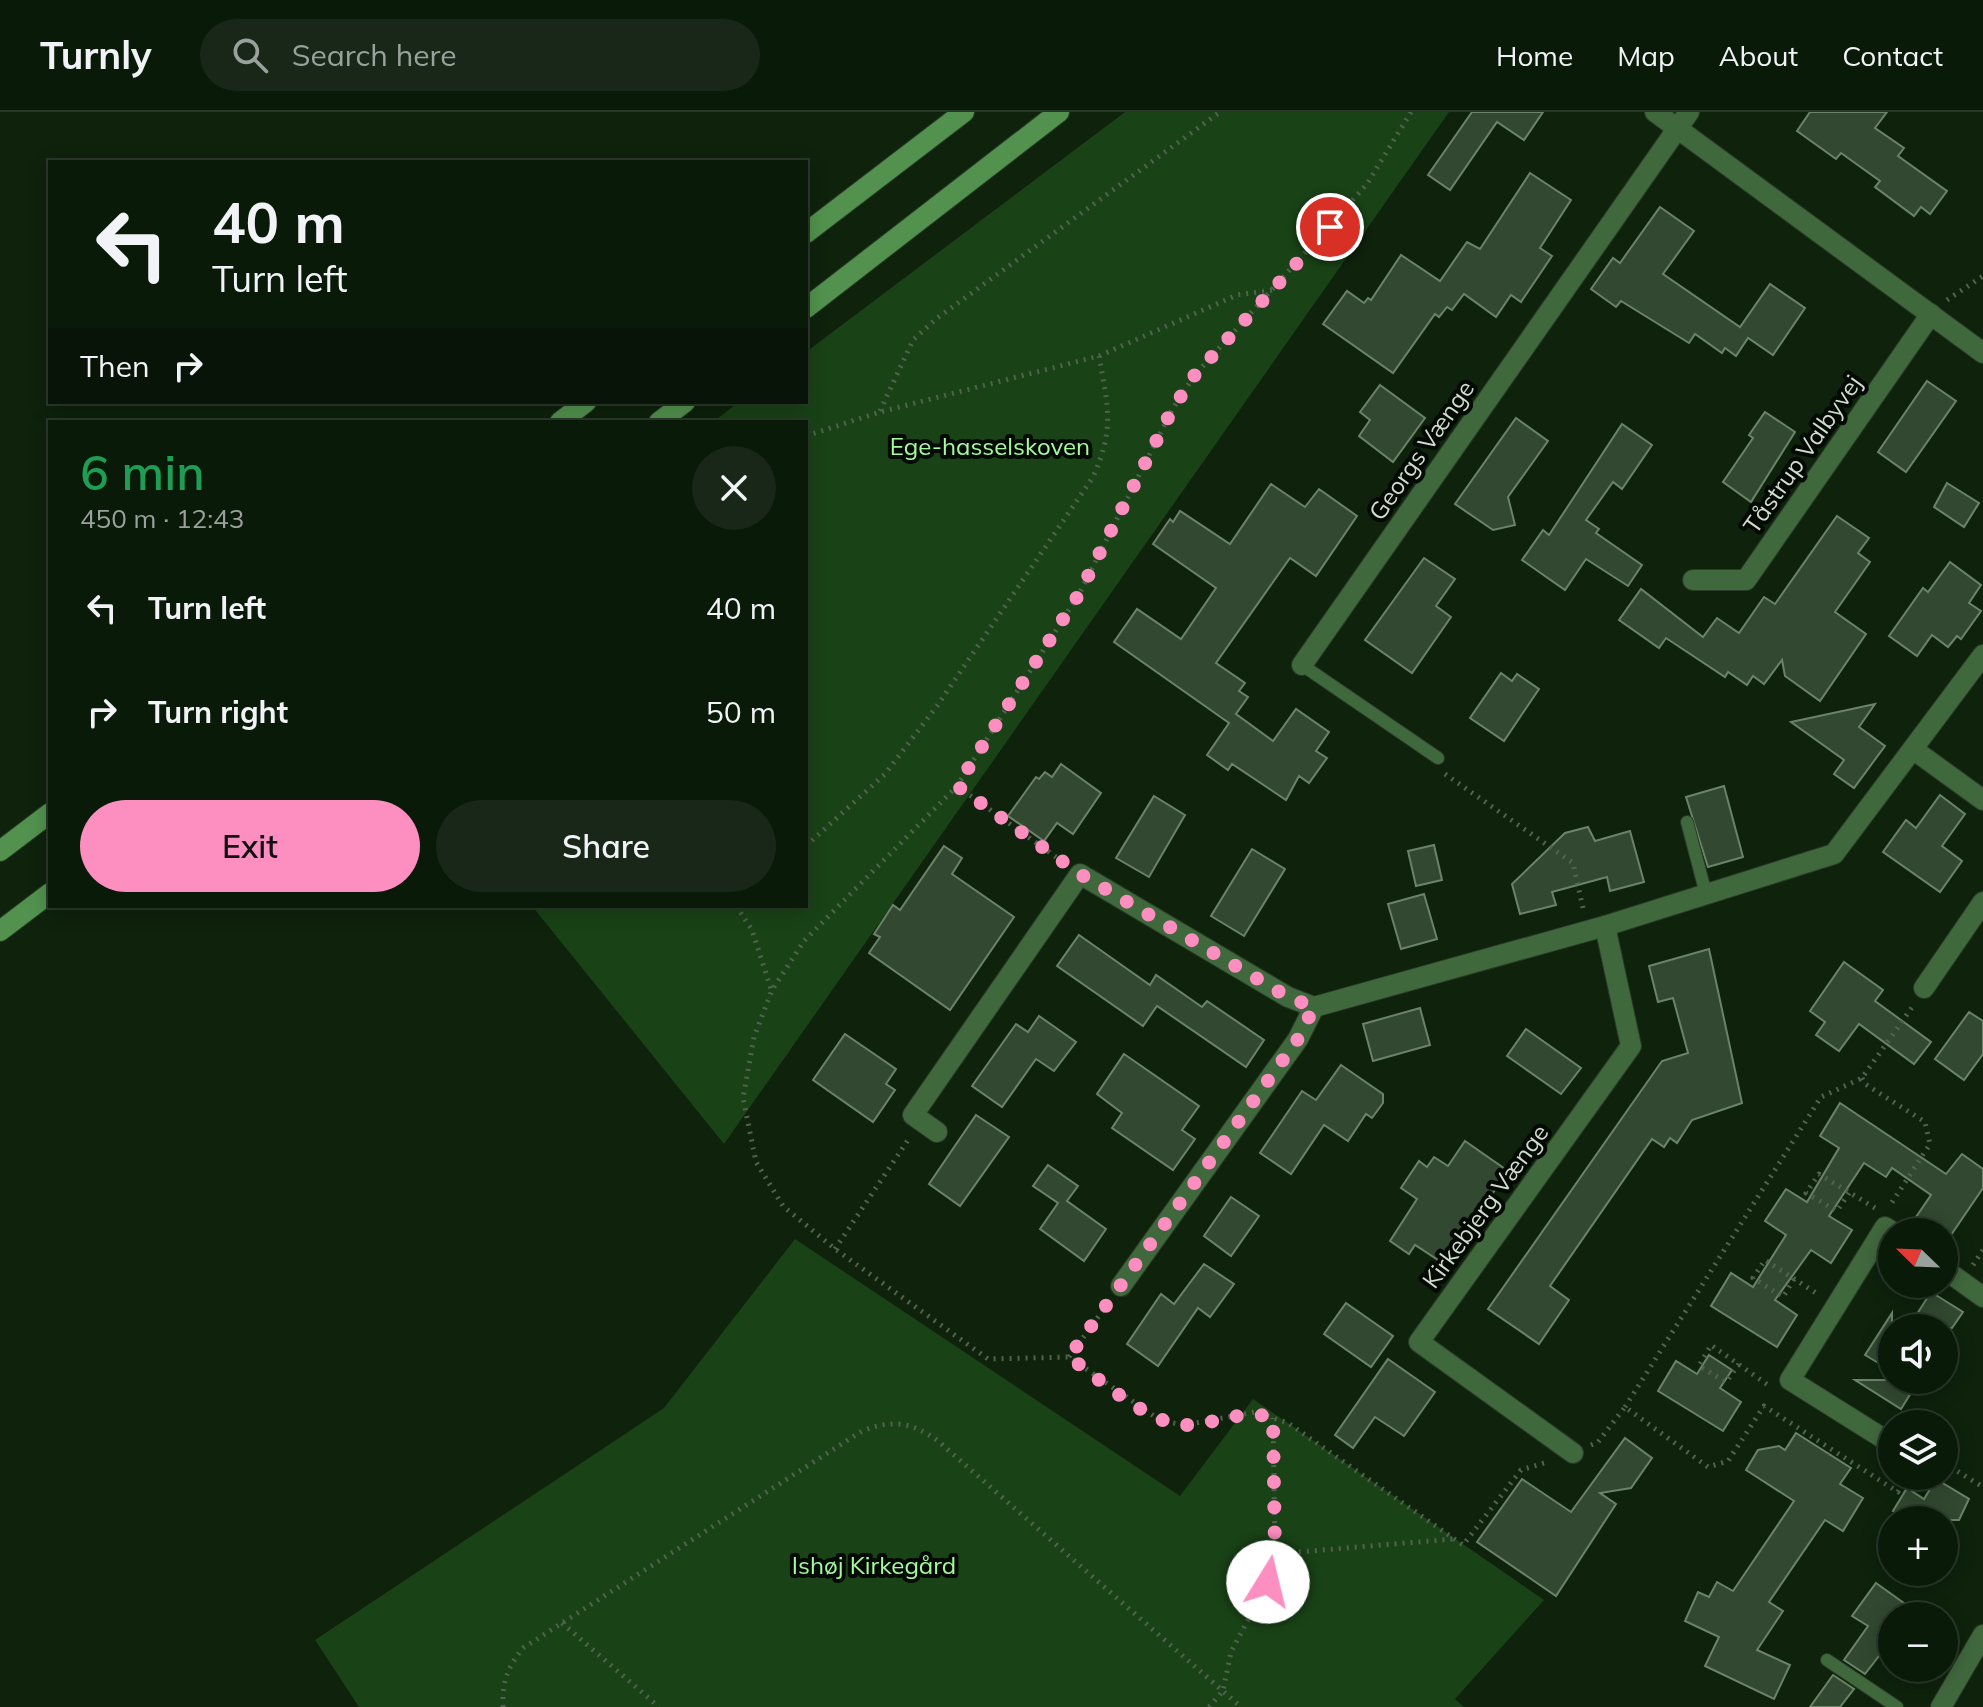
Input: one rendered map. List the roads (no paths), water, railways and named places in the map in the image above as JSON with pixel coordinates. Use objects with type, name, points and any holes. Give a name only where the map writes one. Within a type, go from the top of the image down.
[{"type":"main road","points":[[808,231],[964,112]]},
{"type":"main road","points":[[808,306],[1059,112]]},
{"type":"main road","points":[[563,420],[583,404]]},
{"type":"main road","points":[[662,420],[682,404]]},
{"type":"main road","points":[[0,851],[48,815]]},
{"type":"main road","points":[[0,931],[48,895]]},
{"type":"street","points":[[1655,112],[1683,120],[1983,353]]},
{"type":"street","name":"Georgs Vænge","points":[[1302,665],[1683,120]]},
{"type":"street","name":"Tåstrup Valbyvej","points":[[1693,580],[1746,580],[1931,314]]},
{"type":"street","points":[[937,1132],[913,1115],[1080,874],[1288,997],[1314,1007],[1596,928],[1834,854],[1983,655]]},
{"type":"street","points":[[1914,750],[1983,800]]},
{"type":"street","points":[[1924,988],[1983,902]]},
{"type":"street","name":"Kirkebjerg Vænge","points":[[1573,1453],[1419,1342],[1631,1046],[1596,928]]},
{"type":"street","points":[[1121,1286],[1298,1039],[1314,1007]]},
{"type":"street","points":[[1878,1238],[1790,1380],[1878,1435]]},
{"type":"street","points":[[1958,1279],[1983,1297]]},
{"type":"street","points":[[1941,1707],[1983,1635]]},
{"type":"lane","name":"Georgs Vænge","points":[[1302,665],[1438,758]]},
{"type":"lane","points":[[1687,822],[1706,894]]},
{"type":"lane","points":[[1827,1660],[1897,1707]]},
{"type":"park label","name":"Ege-hasselskoven","points":[[990,446]]},
{"type":"park label","name":"Ishøj Kirkegård","points":[[874,1565]]}]
